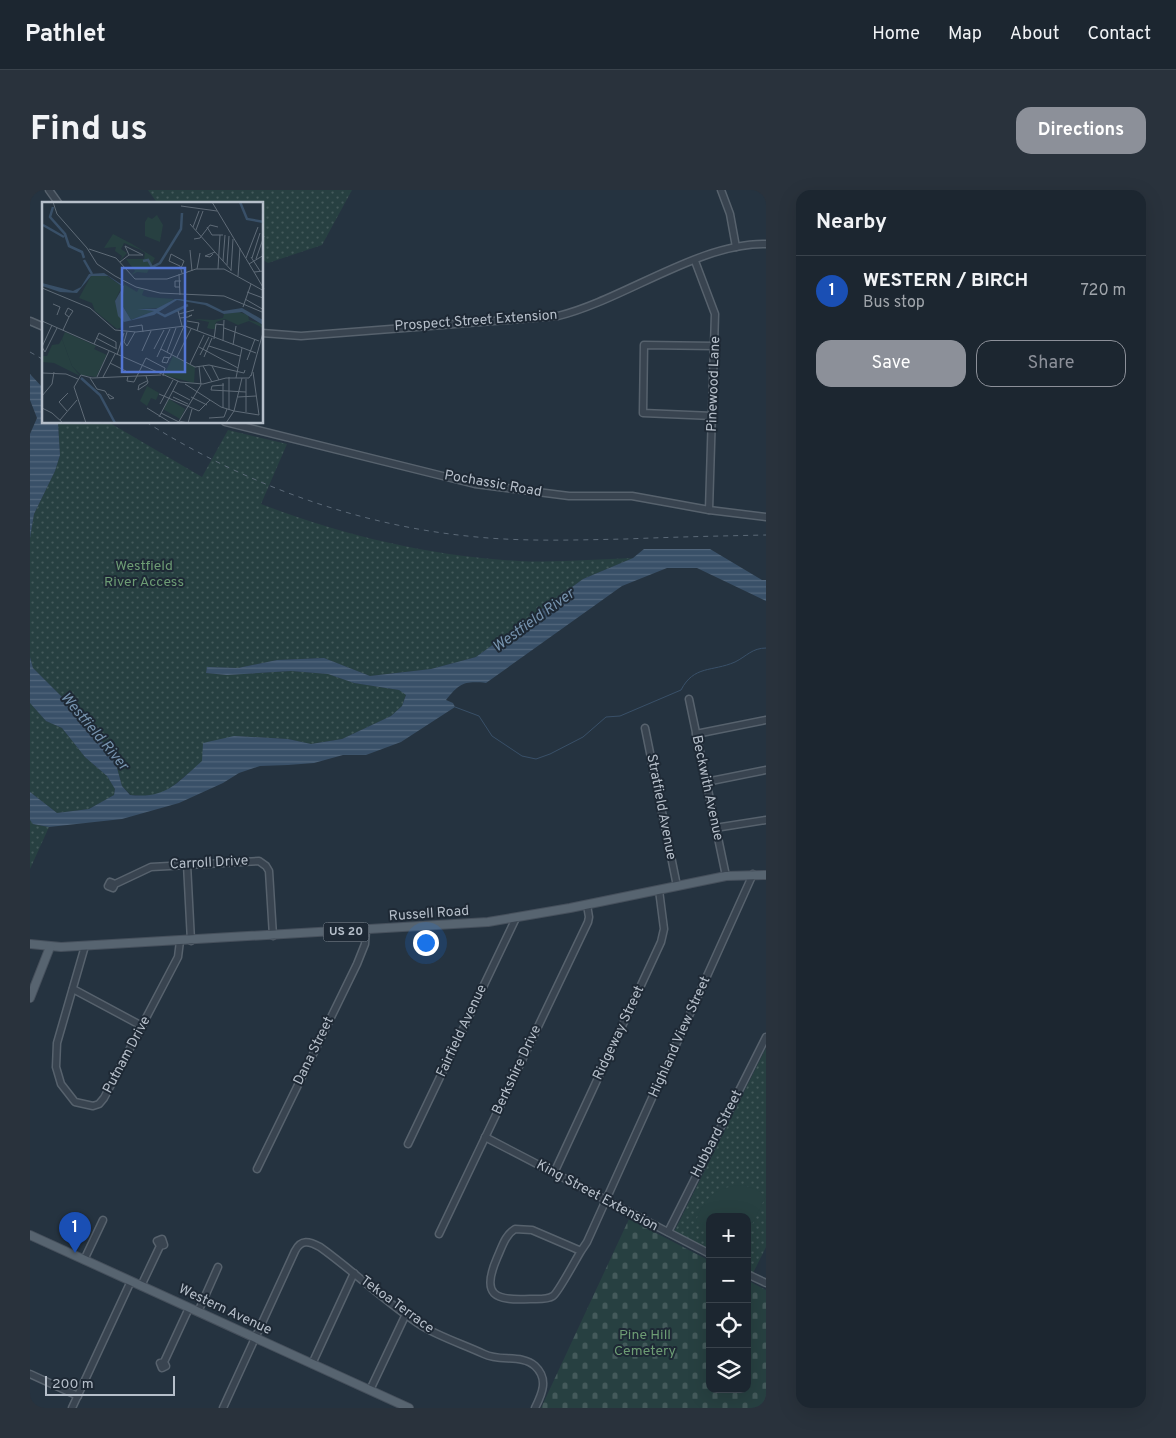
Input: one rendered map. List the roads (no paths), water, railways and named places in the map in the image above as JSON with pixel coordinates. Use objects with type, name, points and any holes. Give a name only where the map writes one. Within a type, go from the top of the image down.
[{"type":"main road","name":"Russell Road","points":[[30,944],[50,947],[85,946],[470,924],[587,905],[726,876],[766,875]]},
{"type":"main road","points":[[30,998],[50,947]]},
{"type":"main road","name":"Western Avenue","points":[[30,1235],[409,1408]]},
{"type":"street","points":[[49,190],[57,202]]},
{"type":"street","points":[[721,190],[730,214],[736,247]]},
{"type":"street","name":"Prospect Street Extension","points":[[264,333],[301,336],[558,316],[583,310],[695,261],[736,247],[766,244]]},
{"type":"street","name":"Pinewood Lane","points":[[695,261],[715,314],[716,346],[710,510]]},
{"type":"street","points":[[30,321],[42,326]]},
{"type":"street","points":[[713,416],[643,413],[644,345],[716,346]]},
{"type":"street","name":"Pochassic Road","points":[[233,424],[475,484],[569,496],[632,496],[710,510],[766,517]]},
{"type":"street","name":"Beckwith Avenue","points":[[689,699],[726,876]]},
{"type":"street","points":[[696,734],[766,720]]},
{"type":"street","name":"Stratfield Avenue","points":[[645,728],[677,886]]},
{"type":"street","points":[[706,782],[766,770]]},
{"type":"street","points":[[715,828],[766,820]]},
{"type":"street","name":"Carroll Drive","points":[[114,884],[147,868],[251,861],[264,864],[269,874],[273,936]]},
{"type":"street","points":[[186,864],[191,941]]},
{"type":"street","name":"Highland View Street","points":[[581,1251],[592,1233],[753,874]]},
{"type":"street","name":"Ridgeway Street","points":[[554,1173],[661,942],[664,929],[659,890]]},
{"type":"street","name":"Berkshire Drive","points":[[439,1234],[588,922],[587,905]]},
{"type":"street","name":"Fairfield Avenue","points":[[408,1144],[516,918]]},
{"type":"street","name":"Dana Street","points":[[257,1169],[357,964],[365,944],[366,930]]},
{"type":"street","name":"Putnam Drive","points":[[85,946],[55,1058],[60,1082],[76,1102],[90,1106],[101,1102],[178,957],[180,941]]},
{"type":"street","points":[[74,989],[142,1026]]},
{"type":"street","name":"Hubbard Street","points":[[668,1232],[766,1037]]},
{"type":"street","name":"King Street Extension","points":[[485,1137],[706,1252]]},
{"type":"street","points":[[84,1260],[101,1223]]},
{"type":"street","points":[[515,1229],[532,1230],[581,1251],[557,1292],[549,1298],[504,1299],[494,1295],[490,1273],[508,1235],[515,1229]]},
{"type":"street","name":"Tekoa Terrace","points":[[256,1338],[296,1248],[301,1243],[307,1242],[324,1250],[406,1314],[434,1333],[488,1356],[523,1360],[532,1364],[541,1373],[543,1382],[543,1391],[535,1408]]},
{"type":"street","points":[[141,1286],[160,1246]]},
{"type":"street","points":[[198,1312],[218,1266]]},
{"type":"street","points":[[312,1364],[354,1274]]},
{"type":"street","points":[[751,1276],[766,1283]]},
{"type":"street","points":[[72,1408],[131,1282]]},
{"type":"street","points":[[164,1362],[189,1308]]},
{"type":"street","points":[[370,1390],[406,1314]]},
{"type":"street","points":[[223,1408],[256,1338]]},
{"type":"street","points":[[30,1374],[78,1396]]},
{"type":"water","points":[[30,374],[42,387],[42,424],[58,424],[60,455],[55,471],[34,514],[30,538],[30,434],[37,418],[30,400]]},
{"type":"water","name":"Westfield River","points":[[644,549],[710,549],[762,580],[766,580],[766,601],[697,568],[667,568],[622,586],[486,683],[472,682],[463,684],[446,700],[453,703],[455,707],[401,742],[366,755],[343,755],[314,763],[260,766],[239,773],[223,783],[179,803],[122,819],[49,827],[33,824],[30,820],[30,792],[57,813],[89,809],[114,795],[115,789],[107,776],[85,757],[62,728],[46,721],[30,703],[30,657],[33,668],[85,720],[114,757],[122,786],[130,795],[142,796],[162,792],[185,776],[202,761],[203,743],[234,736],[288,739],[311,744],[342,739],[391,716],[402,706],[406,695],[399,690],[354,683],[328,674],[291,671],[227,675],[206,673],[207,667],[238,668],[277,660],[324,658],[370,676],[431,669],[476,657],[583,579],[633,558]]},
{"type":"waterway","points":[[455,707],[479,716],[492,736],[522,756],[536,759],[583,737],[606,717],[620,716],[681,690],[692,676],[704,670],[727,665],[753,651],[766,648]]},
{"type":"railway","points":[[30,352],[42,359]]},
{"type":"railway","points":[[149,424],[221,464],[260,482],[341,511],[382,522],[424,530],[487,538],[527,540],[766,535]]},
{"type":"place","name":"WESTERN / BIRCH","points":[[75,1253]]},
{"type":"park label","name":"Westfield River Access","points":[[144,574]]},
{"type":"park label","name":"Pine Hill Cemetery","points":[[645,1344]]}]
